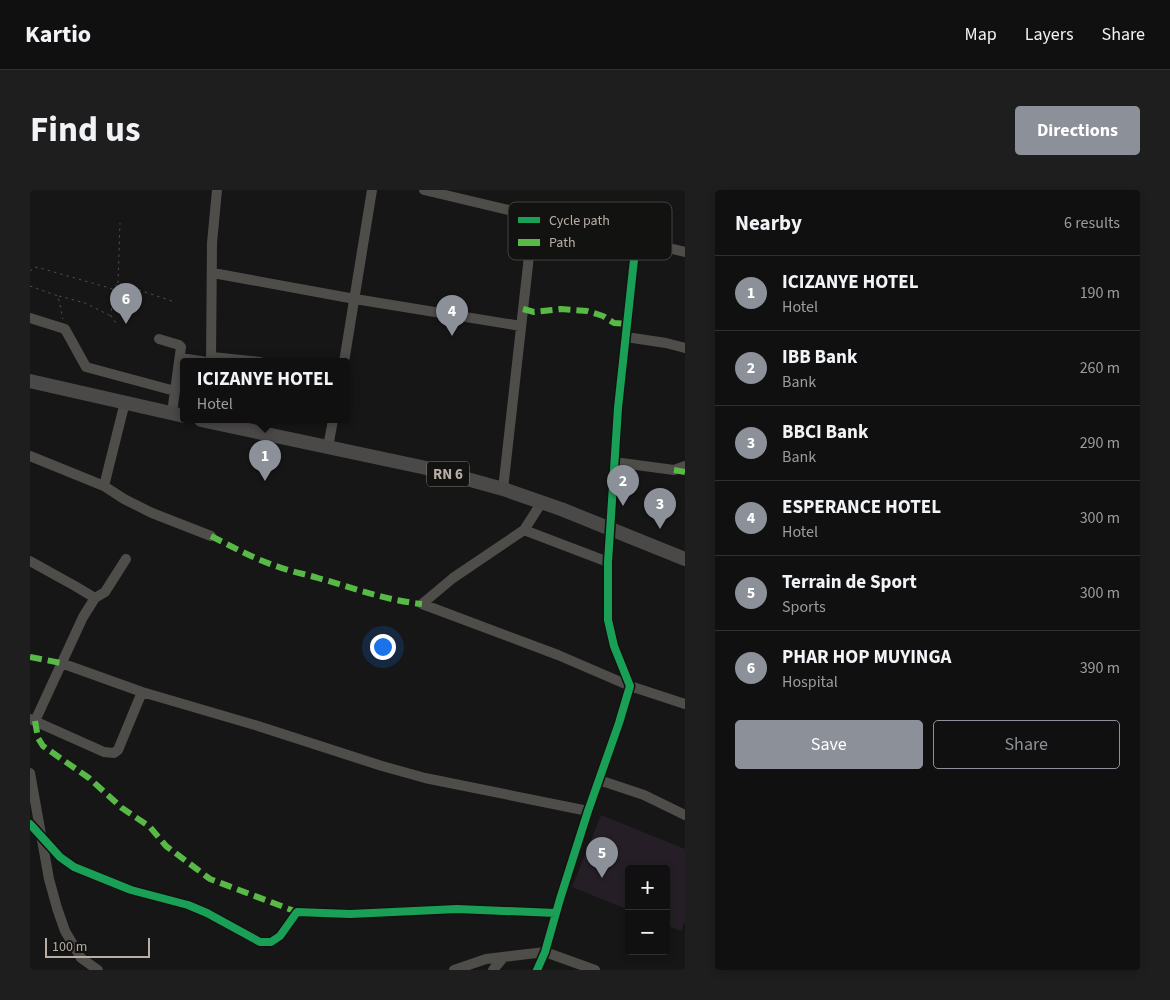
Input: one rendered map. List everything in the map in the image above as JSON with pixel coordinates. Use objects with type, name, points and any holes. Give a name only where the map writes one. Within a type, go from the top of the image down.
[{"type":"main road","points":[[30,381],[178,415]]},
{"type":"main road","name":"RN 6","points":[[219,423],[431,469],[503,489],[542,502],[685,559]]},
{"type":"street","points":[[210,358],[213,273],[212,243],[217,190]]},
{"type":"street","points":[[345,358],[356,299],[372,190]]},
{"type":"street","points":[[424,190],[508,211]]},
{"type":"street","points":[[672,249],[685,252]]},
{"type":"street","points":[[503,489],[528,260]]},
{"type":"street","points":[[539,968],[588,811],[620,723],[630,686],[614,646],[608,620],[608,562],[614,462],[634,260]]},
{"type":"street","points":[[213,273],[521,326]]},
{"type":"street","points":[[30,318],[65,329],[86,367],[175,391]]},
{"type":"street","points":[[626,337],[685,348]]},
{"type":"street","points":[[159,339],[179,345],[182,350],[181,358]]},
{"type":"street","points":[[178,415],[175,391],[180,364]]},
{"type":"street","points":[[104,486],[125,402]]},
{"type":"street","points":[[328,448],[332,423]]},
{"type":"street","points":[[30,456],[104,486],[124,499],[152,513],[211,536]]},
{"type":"street","points":[[614,462],[674,470],[685,466]]},
{"type":"street","points":[[542,502],[524,530],[453,578],[422,604],[576,663],[630,686],[685,704]]},
{"type":"street","points":[[524,530],[608,562]]},
{"type":"street","points":[[126,558],[105,592],[95,598],[75,632],[32,720],[104,752],[114,753],[118,750],[142,692]]},
{"type":"street","points":[[30,561],[49,570],[95,598]]},
{"type":"street","points":[[61,663],[142,692],[416,776],[588,811]]},
{"type":"street","points":[[30,773],[49,879],[65,931],[81,958],[98,970]]},
{"type":"street","points":[[599,780],[644,795],[685,815]]},
{"type":"street","points":[[30,824],[60,857],[74,867],[131,890],[207,913],[260,942],[271,942],[280,936],[297,912],[350,914],[457,910],[556,913]]},
{"type":"street","points":[[454,970],[486,959],[545,952],[595,970]]},
{"type":"street","points":[[493,970],[503,958]]},
{"type":"path","points":[[111,316],[113,289],[118,283],[120,223]]},
{"type":"path","points":[[30,271],[35,267],[40,268],[113,289]]},
{"type":"path","points":[[118,283],[172,301]]},
{"type":"path","points":[[30,286],[85,303],[111,316],[118,326]]},
{"type":"path","points":[[58,296],[65,329]]},
{"type":"shaded area","points":[[601,815],[685,849],[685,921],[681,931],[670,927],[670,865],[625,865],[625,908],[572,887]]},
{"type":"marked path","points":[[523,309],[534,312],[561,309],[587,311],[603,316],[614,323],[627,324]]},
{"type":"marked path","points":[[674,470],[685,472]]},
{"type":"marked path","points":[[211,536],[278,567],[382,597],[422,604]]},
{"type":"marked path","points":[[30,657],[61,663]]},
{"type":"marked path","points":[[35,721],[38,738],[43,746],[89,778],[122,808],[150,827],[166,846],[210,879],[297,912]]},
{"type":"cycle path","points":[[537,970],[545,952],[588,811],[630,686],[614,646],[608,620],[608,562],[618,408],[634,260]]},
{"type":"cycle path","points":[[30,824],[60,857],[74,867],[131,890],[188,905],[207,913],[260,942],[271,942],[280,936],[297,912],[350,914],[457,909],[556,913]]},
{"type":"place","name":"PHAR HOP MUYINGA","points":[[126,324]]},
{"type":"place","name":"ESPERANCE HOTEL","points":[[452,336]]},
{"type":"place","name":"ICIZANYE HOTEL","points":[[265,481]]},
{"type":"place","name":"IBB Bank","points":[[623,506]]},
{"type":"place","name":"BBCI Bank","points":[[660,529]]},
{"type":"place","name":"Terrain de Sport","points":[[602,878]]}]
